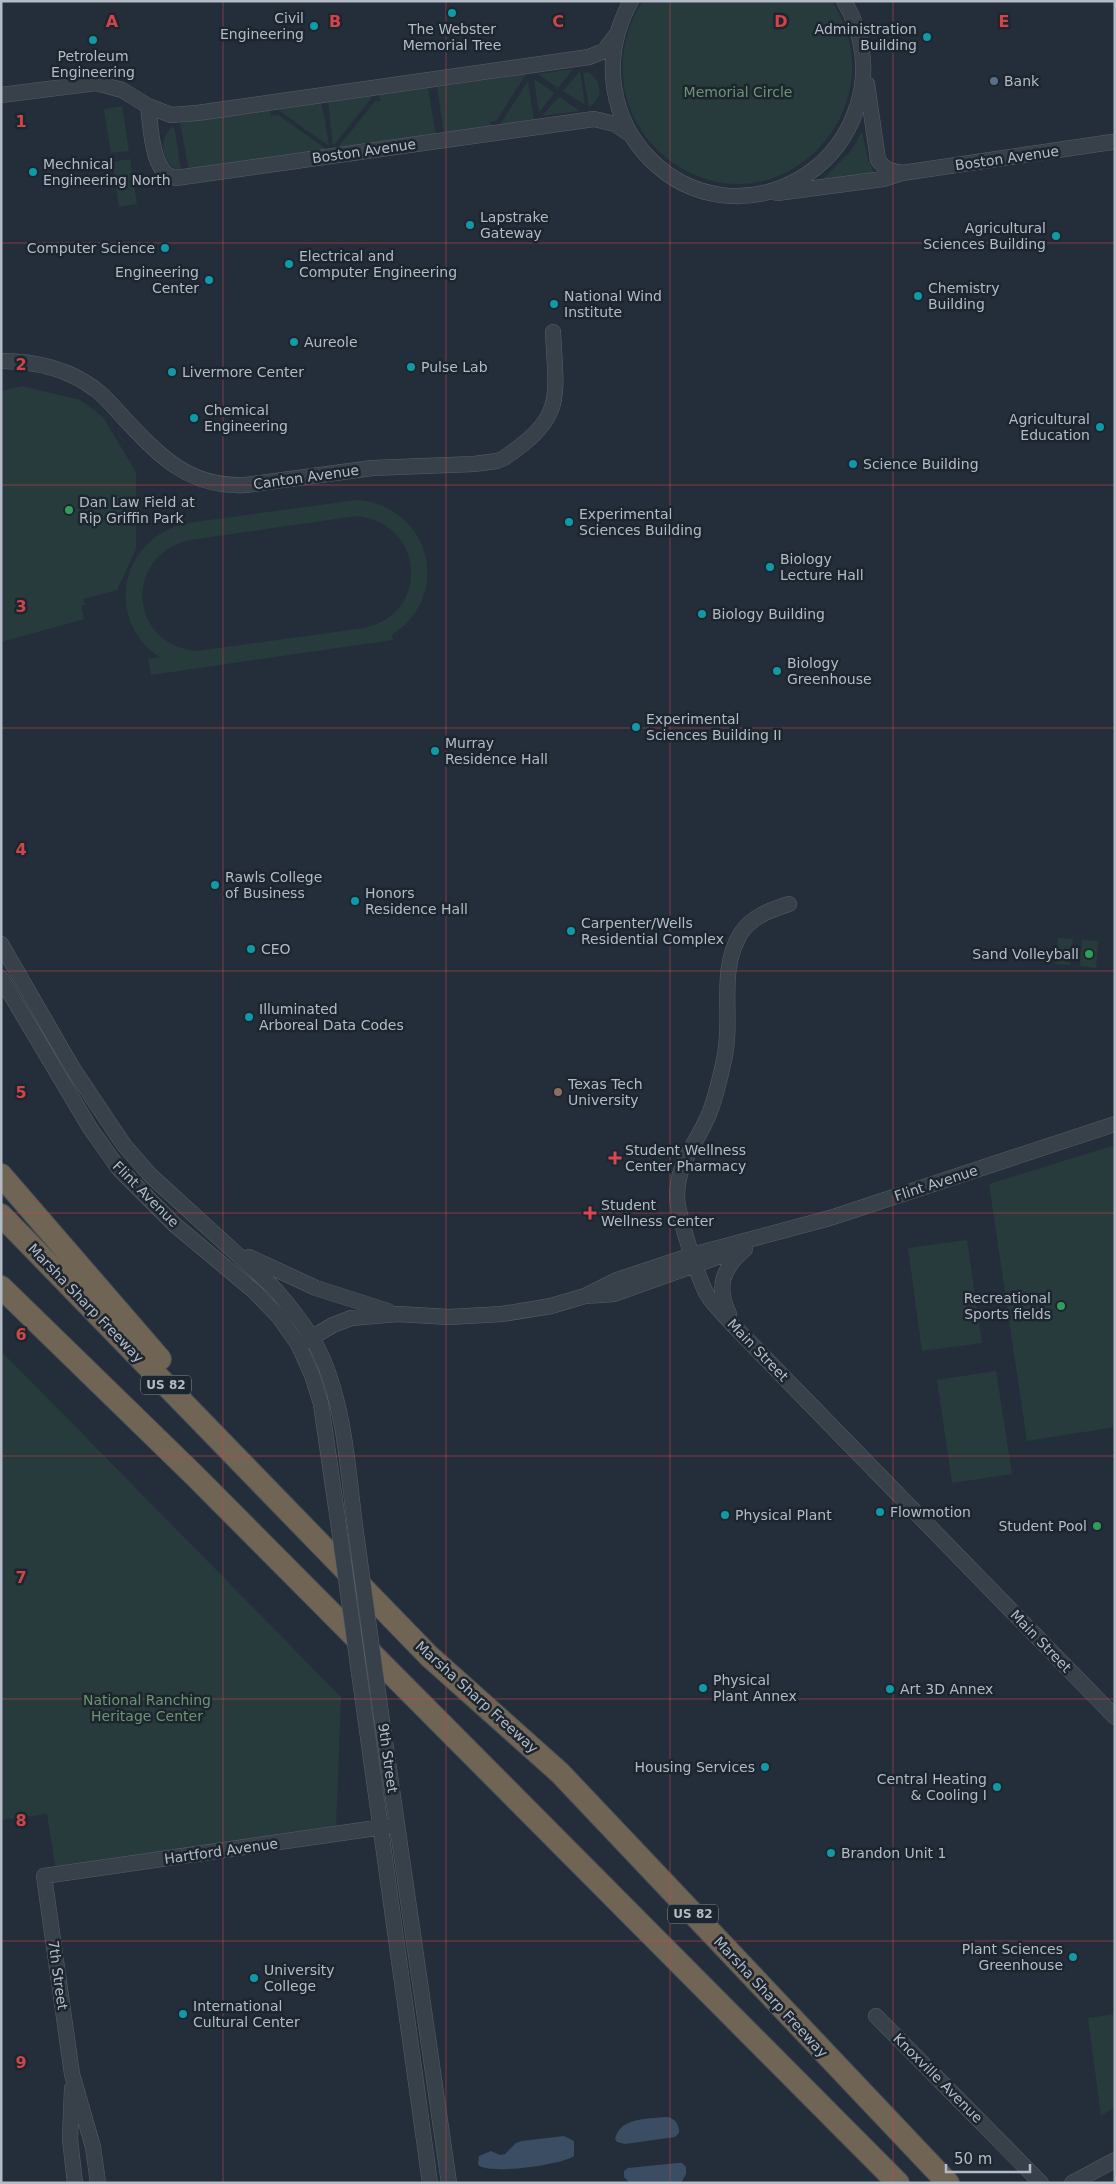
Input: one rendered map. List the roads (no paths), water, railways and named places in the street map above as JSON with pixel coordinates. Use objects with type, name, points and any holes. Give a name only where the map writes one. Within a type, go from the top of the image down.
[{"type":"highway","points":[[1,1175],[220,1428],[317,1528],[331,1555]]},
{"type":"highway","name":"Marsha Sharp Freeway","points":[[1,1215],[429,1656],[560,1774],[948,2183]]},
{"type":"highway","name":"US 82","points":[[1,1287],[194,1475],[804,2086],[898,2183]]},
{"type":"street","points":[[1,95],[96,83],[122,90],[148,106],[171,115],[197,113],[589,57],[604,51],[616,35],[631,1]]},
{"type":"street","points":[[844,1],[857,30],[878,160],[883,167],[890,171],[902,173]]},
{"type":"street","points":[[616,35],[612,60],[613,85],[618,109],[631,135],[651,160],[681,182],[716,193],[754,194],[777,188],[800,178],[829,156],[844,136],[855,114],[861,90],[863,66]]},
{"type":"street","name":"Boston Avenue","points":[[148,106],[157,162],[166,175],[176,178],[594,118],[615,124],[631,135]]},
{"type":"street","name":"Boston Avenue","points":[[754,194],[792,192],[883,179],[902,173],[1112,142]]},
{"type":"street","name":"Canton Avenue","points":[[1,361],[41,364],[82,381],[104,397],[155,450],[177,468],[207,482],[231,486],[372,468],[474,464],[498,461],[540,428],[550,414],[556,384],[553,332]]},
{"type":"street","name":"Main Street","points":[[789,904],[760,915],[749,923],[734,950],[727,988],[728,1031],[726,1055],[708,1115],[685,1157],[678,1186],[680,1215],[708,1296],[1115,1717]]},
{"type":"street","name":"Flint Avenue","points":[[1,944],[72,1066],[124,1146],[150,1175],[230,1247],[286,1302],[312,1338]]},
{"type":"street","name":"Flint Avenue","points":[[1,978],[90,1128],[119,1169],[175,1225],[254,1291],[279,1317],[298,1344],[333,1325],[351,1318],[398,1314],[449,1317],[502,1314],[551,1306],[585,1296],[614,1294],[694,1260],[734,1252],[758,1239],[838,1215],[1115,1124]]},
{"type":"street","points":[[737,1328],[722,1296],[723,1278],[737,1256],[758,1239]]},
{"type":"street","name":"Flint Avenue","points":[[230,1247],[280,1273],[316,1288],[398,1314]]},
{"type":"street","name":"9th Street","points":[[312,1338],[327,1370],[338,1408],[449,2183]]},
{"type":"street","name":"9th Street","points":[[298,1344],[321,1404],[382,1828],[430,2183]]},
{"type":"street","name":"Hartford Avenue","points":[[44,1876],[398,1826]]},
{"type":"street","name":"7th Street","points":[[44,1876],[72,2074],[93,2147],[98,2183]]},
{"type":"street","name":"Knoxville Avenue","points":[[876,2016],[1041,2183]]},
{"type":"street","name":"7th Street","points":[[72,2074],[70,2139],[76,2183]]},
{"type":"street","points":[[1072,2183],[1115,2160]]},
{"type":"water","points":[[672,2118],[677,2124],[679,2133],[675,2137],[625,2144],[617,2142],[615,2139],[618,2132],[629,2123],[636,2120]]},
{"type":"water","points":[[564,2136],[574,2141],[574,2156],[567,2159],[526,2168],[496,2169],[478,2165],[479,2156],[491,2151],[500,2155],[505,2154],[516,2143],[522,2141]]},
{"type":"water","points":[[682,2163],[686,2167],[686,2174],[681,2183],[630,2183],[624,2177],[624,2171],[628,2168]]},
{"type":"place","name":"The Webster Memorial Tree","points":[[452,13]]},
{"type":"place","name":"Civil Engineering","points":[[314,26]]},
{"type":"place","name":"Administration Building","points":[[927,37]]},
{"type":"place","name":"Petroleum Engineering","points":[[93,40]]},
{"type":"place","name":"Bank","points":[[994,81]]},
{"type":"place","name":"Mechnical Engineering North","points":[[33,172]]},
{"type":"place","name":"Lapstrake Gateway","points":[[470,225]]},
{"type":"place","name":"Agricultural Sciences Building","points":[[1056,236]]},
{"type":"place","name":"Computer Science","points":[[165,248]]},
{"type":"place","name":"Electrical and Computer Engineering","points":[[289,264]]},
{"type":"place","name":"Engineering Center","points":[[209,280]]},
{"type":"place","name":"Chemistry Building","points":[[918,296]]},
{"type":"place","name":"National Wind Institute","points":[[554,304]]},
{"type":"place","name":"Aureole","points":[[294,342]]},
{"type":"place","name":"Pulse Lab","points":[[411,367]]},
{"type":"place","name":"Livermore Center","points":[[172,372]]},
{"type":"place","name":"Chemical Engineering","points":[[194,418]]},
{"type":"place","name":"Agricultural Education","points":[[1100,427]]},
{"type":"place","name":"Science Building","points":[[853,464]]},
{"type":"place","name":"Dan Law Field at Rip Griffin Park","points":[[69,510]]},
{"type":"place","name":"Experimental Sciences Building","points":[[569,522]]},
{"type":"place","name":"Biology Lecture Hall","points":[[770,567]]},
{"type":"place","name":"Biology Building","points":[[702,614]]},
{"type":"place","name":"Biology Greenhouse","points":[[777,671]]},
{"type":"place","name":"Experimental Sciences Building II","points":[[636,727]]},
{"type":"place","name":"Murray Residence Hall","points":[[435,751]]},
{"type":"place","name":"Rawls College of Business","points":[[215,885]]},
{"type":"place","name":"Honors Residence Hall","points":[[355,901]]},
{"type":"place","name":"Carpenter/Wells Residential Complex","points":[[571,931]]},
{"type":"place","name":"CEO","points":[[251,949]]},
{"type":"place","name":"Sand Volleyball","points":[[1089,954]]},
{"type":"place","name":"Illuminated Arboreal Data Codes","points":[[249,1017]]},
{"type":"place","name":"Texas Tech University","points":[[558,1092]]},
{"type":"place","name":"Student Wellness Center Pharmacy","points":[[615,1158]]},
{"type":"place","name":"Student Wellness Center","points":[[590,1213]]},
{"type":"place","name":"Recreational Sports fields","points":[[1061,1306]]},
{"type":"place","name":"Flowmotion","points":[[880,1512]]},
{"type":"place","name":"Physical Plant","points":[[725,1515]]},
{"type":"place","name":"Student Pool","points":[[1097,1526]]},
{"type":"place","name":"Physical Plant Annex","points":[[703,1688]]},
{"type":"place","name":"Art 3D Annex","points":[[890,1689]]},
{"type":"place","name":"Housing Services","points":[[765,1767]]},
{"type":"place","name":"Central Heating & Cooling I","points":[[997,1787]]},
{"type":"place","name":"Brandon Unit 1","points":[[831,1853]]},
{"type":"place","name":"Plant Sciences Greenhouse","points":[[1073,1957]]},
{"type":"place","name":"University College","points":[[254,1978]]},
{"type":"place","name":"International Cultural Center","points":[[183,2014]]},
{"type":"park label","name":"Memorial Circle","points":[[738,92]]},
{"type":"park label","name":"National Ranching Heritage Center","points":[[147,1708]]}]
